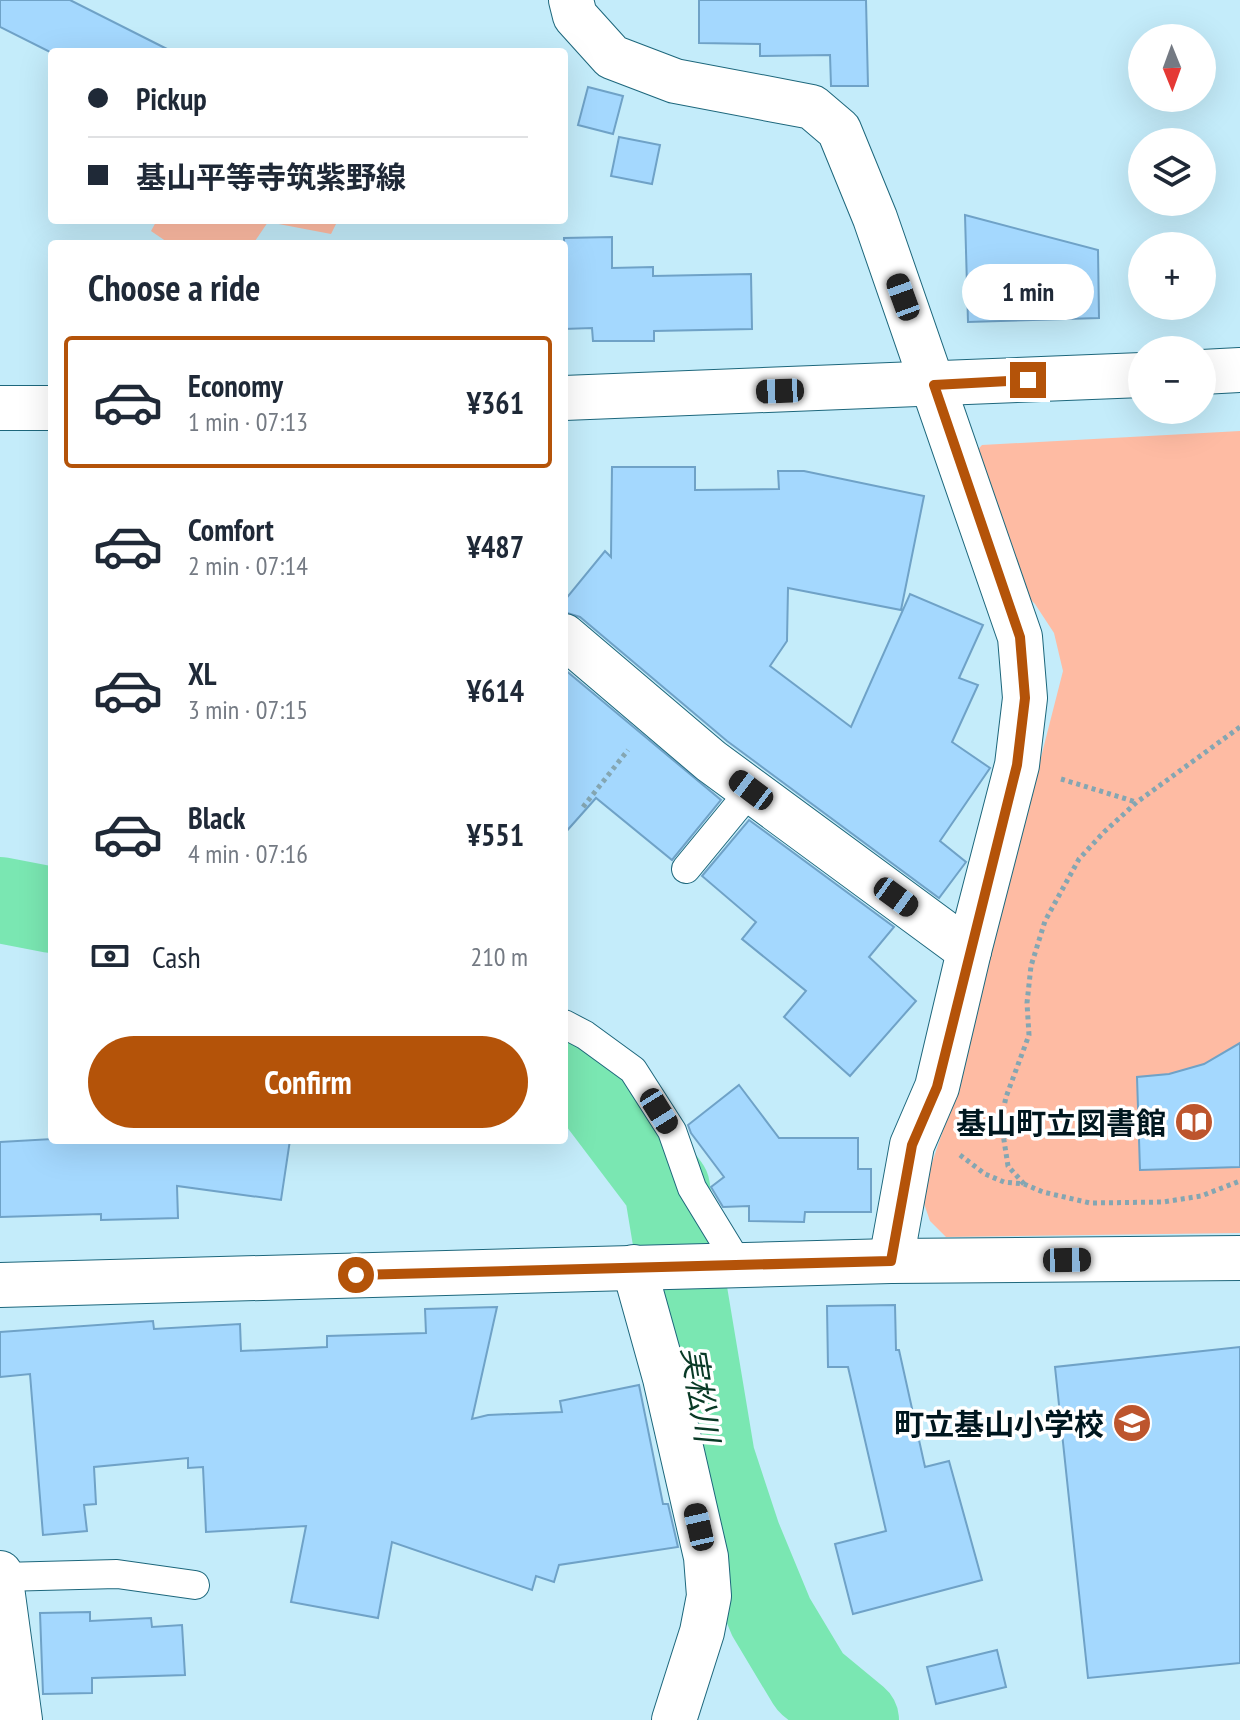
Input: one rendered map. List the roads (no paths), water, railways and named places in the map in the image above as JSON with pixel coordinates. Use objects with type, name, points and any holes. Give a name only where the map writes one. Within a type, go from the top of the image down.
[{"type":"street","points":[[571,0],[575,16],[612,57],[675,81],[812,107],[839,130],[875,218],[1020,637],[1025,698],[1017,765],[937,1087],[912,1145],[891,1261]]},
{"type":"street","points":[[1216,371],[1240,370]]},
{"type":"street","points":[[568,398],[1128,376]]},
{"type":"street","points":[[0,408],[48,408]]},
{"type":"street","points":[[568,639],[656,715],[751,790],[969,951]]},
{"type":"street","points":[[0,1285],[891,1261],[1240,1258]]},
{"type":"street","points":[[634,1267],[665,1378],[706,1557],[709,1596],[702,1632],[674,1720]]},
{"type":"street","points":[[1,1575],[20,1720]]},
{"type":"lane","points":[[686,869],[751,790]]},
{"type":"lane","points":[[568,1026],[633,1070],[672,1131],[692,1188],[739,1265]]},
{"type":"lane","points":[[1,1575],[117,1574],[195,1585]]},
{"type":"waterway","name":"実松川","points":[[0,900],[48,909]]},
{"type":"waterway","name":"実松川","points":[[568,1067],[583,1077],[667,1188],[712,1458],[738,1537],[771,1617],[810,1682],[856,1720]]},
{"type":"place","name":"基山町立図書館","points":[[1194,1122]]},
{"type":"place","name":"町立基山小学校","points":[[1132,1423]]}]
